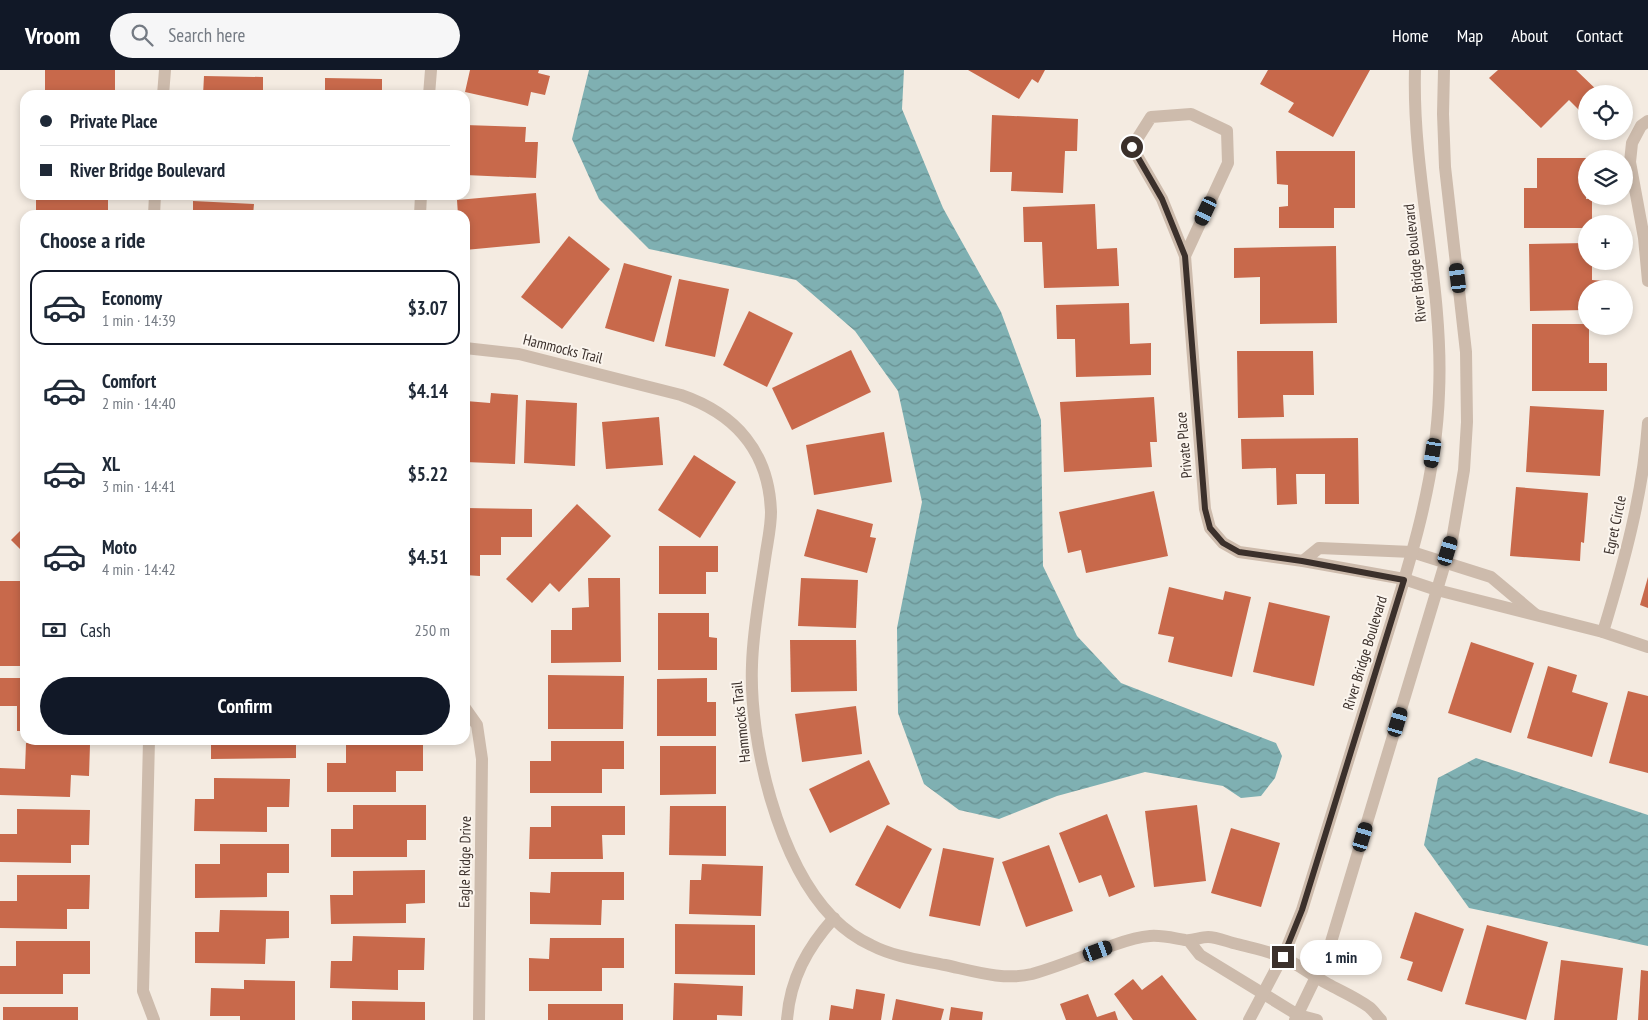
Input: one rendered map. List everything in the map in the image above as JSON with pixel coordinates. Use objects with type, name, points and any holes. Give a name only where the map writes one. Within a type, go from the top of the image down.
[{"type":"street","points":[[163,90],[165,70]]},
{"type":"street","points":[[429,90],[431,70]]},
{"type":"street","name":"River Bridge Boulevard","points":[[1248,1020],[1283,957],[1302,910],[1404,580],[1425,502],[1435,446],[1439,392],[1438,325],[1417,140],[1415,70]]},
{"type":"street","points":[[1296,1018],[1328,952],[1452,540],[1464,470],[1467,422],[1466,352],[1445,167],[1444,70]]},
{"type":"street","name":"Private Place","points":[[1185,256],[1228,163],[1227,131],[1191,114],[1151,117],[1132,147],[1162,199],[1185,256],[1205,509],[1210,528],[1223,543],[1239,552],[1302,561],[1404,580]]},
{"type":"street","points":[[1648,121],[1641,126],[1632,143],[1630,162],[1647,251],[1648,281]]},
{"type":"street","name":"Hammocks Trail","points":[[470,349],[519,354],[681,395],[701,402],[718,412],[734,424],[747,440],[758,457],[766,476],[771,516],[755,630],[752,667],[755,724],[761,762],[774,811],[788,846],[817,898],[834,918],[854,935],[870,945],[887,952],[990,975],[1009,976],[1028,975],[1047,970],[1132,938],[1170,936],[1189,941],[1209,937],[1283,957],[1369,1007],[1381,1020]]},
{"type":"street","name":"Egret Circle","points":[[1604,632],[1633,526],[1648,423]]},
{"type":"street","points":[[1302,561],[1319,548],[1412,552],[1491,577],[1537,615]]},
{"type":"street","points":[[1404,580],[1604,632],[1648,647]]},
{"type":"street","name":"Eagle Ridge Drive","points":[[470,715],[477,725],[482,758],[479,1020]]},
{"type":"street","points":[[149,745],[143,991],[154,1020]]},
{"type":"street","points":[[787,1020],[792,988],[798,970],[817,937],[834,918]]},
{"type":"street","points":[[1189,941],[1200,955],[1263,992],[1296,1018],[1317,1020]]},
{"type":"water","points":[[589,70],[904,70],[902,109],[943,208],[1001,312],[1041,420],[1043,566],[1077,636],[1121,683],[1276,743],[1282,756],[1275,778],[1261,796],[1241,798],[1223,786],[1145,772],[1057,796],[999,819],[959,810],[924,784],[898,713],[897,628],[922,502],[898,391],[855,331],[796,280],[649,249],[599,199],[572,139]]},
{"type":"water","points":[[1476,758],[1648,815],[1648,946],[1469,908],[1424,845],[1438,778]]},
{"type":"building","points":[[45,70],[115,70],[115,90],[45,90]]},
{"type":"building","points":[[470,70],[539,70],[538,73],[550,76],[545,95],[531,92],[528,106],[470,93],[470,90],[465,90]]},
{"type":"building","points":[[968,70],[1045,70],[1038,83],[1032,79],[1019,99]]},
{"type":"building","points":[[1268,70],[1370,70],[1333,137],[1288,112],[1294,103],[1260,84]]},
{"type":"building","points":[[1498,70],[1576,70],[1592,85],[1578,85],[1578,109],[1569,100],[1541,128],[1489,78]]},
{"type":"building","points":[[204,76],[263,77],[263,90],[203,90]]},
{"type":"building","points":[[325,78],[382,79],[382,90],[325,90]]},
{"type":"building","points":[[992,115],[1078,119],[1077,151],[1065,151],[1063,193],[1011,191],[1012,172],[990,172]]},
{"type":"building","points":[[470,125],[526,127],[525,142],[538,142],[536,178],[470,175]]},
{"type":"building","points":[[1276,151],[1355,151],[1355,208],[1334,208],[1334,228],[1279,228],[1279,207],[1288,206],[1288,185],[1277,184]]},
{"type":"building","points":[[1537,158],[1578,158],[1578,205],[1592,205],[1592,215],[1578,215],[1578,228],[1524,228],[1524,188],[1537,188]]},
{"type":"building","points":[[536,193],[540,243],[470,250],[470,210],[458,210],[457,200]]},
{"type":"building","points":[[36,200],[108,200],[108,210],[36,210]]},
{"type":"building","points":[[193,201],[254,204],[253,210],[193,210]]},
{"type":"building","points":[[1095,204],[1097,249],[1117,248],[1119,286],[1044,288],[1042,242],[1024,242],[1023,207]]},
{"type":"building","points":[[569,236],[610,269],[562,329],[521,297]]},
{"type":"building","points":[[1578,243],[1578,270],[1592,270],[1592,280],[1578,280],[1578,310],[1530,311],[1529,244]]},
{"type":"building","points":[[1336,246],[1337,323],[1260,324],[1260,277],[1234,278],[1234,248]]},
{"type":"building","points":[[624,263],[672,276],[654,342],[605,328]]},
{"type":"building","points":[[679,279],[729,289],[715,357],[665,346]]},
{"type":"building","points":[[1129,303],[1130,344],[1151,343],[1151,375],[1076,377],[1075,339],[1057,339],[1056,305]]},
{"type":"building","points":[[749,311],[793,333],[767,387],[723,365]]},
{"type":"building","points":[[1532,324],[1578,324],[1578,335],[1589,335],[1589,363],[1607,363],[1607,391],[1532,391]]},
{"type":"building","points":[[851,350],[871,392],[792,430],[772,388]]},
{"type":"building","points":[[1237,351],[1313,351],[1314,395],[1283,395],[1284,417],[1238,418]]},
{"type":"building","points":[[491,393],[518,395],[515,464],[470,462],[470,401],[490,403]]},
{"type":"building","points":[[1154,397],[1157,442],[1150,442],[1152,467],[1064,472],[1060,402]]},
{"type":"building","points":[[526,400],[577,403],[575,466],[524,463]]},
{"type":"building","points":[[1530,406],[1604,410],[1600,476],[1526,472]]},
{"type":"building","points":[[659,417],[663,465],[606,469],[602,422]]},
{"type":"building","points":[[884,432],[892,482],[814,495],[806,445]]},
{"type":"building","points":[[1358,438],[1359,504],[1325,504],[1325,474],[1296,474],[1297,504],[1277,505],[1276,468],[1242,469],[1241,439]]},
{"type":"building","points":[[694,455],[736,482],[700,538],[658,510]]},
{"type":"building","points":[[1516,487],[1588,493],[1584,543],[1581,542],[1580,561],[1510,556]]},
{"type":"building","points":[[1154,491],[1168,556],[1086,573],[1081,550],[1068,553],[1059,512]]},
{"type":"building","points":[[577,504],[611,536],[559,592],[550,583],[532,603],[506,579]]},
{"type":"building","points":[[470,508],[532,509],[532,537],[501,537],[501,555],[480,555],[480,576],[470,575]]},
{"type":"building","points":[[817,509],[873,524],[870,537],[876,538],[867,573],[804,556]]},
{"type":"building","points":[[20,531],[20,549],[11,540]]},
{"type":"building","points":[[659,546],[718,546],[718,572],[706,572],[706,594],[659,594]]},
{"type":"building","points":[[1648,577],[1648,608],[1640,605]]},
{"type":"building","points":[[588,578],[620,578],[621,662],[551,663],[551,630],[572,630],[572,608],[589,607]]},
{"type":"building","points":[[801,578],[858,580],[856,628],[798,626]]},
{"type":"building","points":[[0,581],[20,581],[20,666],[0,666]]},
{"type":"building","points":[[1169,587],[1223,600],[1225,591],[1251,597],[1232,677],[1168,662],[1174,637],[1158,634]]},
{"type":"building","points":[[1269,602],[1330,616],[1314,686],[1253,672]]},
{"type":"building","points":[[658,613],[709,613],[709,637],[717,638],[717,670],[658,670]]},
{"type":"building","points":[[790,640],[856,640],[857,691],[791,692]]},
{"type":"building","points":[[1471,642],[1534,663],[1511,733],[1448,713]]},
{"type":"building","points":[[1548,666],[1577,675],[1572,692],[1608,703],[1592,757],[1527,738]]},
{"type":"building","points":[[548,675],[624,676],[623,729],[548,729]]},
{"type":"building","points":[[0,678],[20,678],[20,731],[17,731],[17,706],[0,706]]},
{"type":"building","points":[[707,678],[707,702],[716,702],[716,736],[657,736],[657,679]]},
{"type":"building","points":[[1628,691],[1648,696],[1648,773],[1609,763]]},
{"type":"building","points":[[856,706],[862,754],[802,762],[795,714]]},
{"type":"building","points":[[551,741],[624,741],[624,769],[602,769],[602,793],[530,793],[530,761],[551,761]]},
{"type":"building","points":[[26,745],[90,745],[89,776],[71,775],[70,797],[0,795],[0,768],[25,769]]},
{"type":"building","points":[[211,745],[296,745],[296,758],[211,759]]},
{"type":"building","points":[[346,745],[423,745],[423,771],[396,771],[396,792],[327,792],[327,763],[346,763]]},
{"type":"building","points":[[660,746],[716,746],[716,794],[660,795]]},
{"type":"building","points":[[869,760],[890,804],[830,833],[809,789]]},
{"type":"building","points":[[214,778],[290,779],[289,807],[267,807],[267,832],[194,831],[195,799],[214,799]]},
{"type":"building","points":[[353,805],[426,805],[426,840],[407,840],[407,857],[331,857],[331,829],[353,829]]},
{"type":"building","points":[[1197,805],[1206,881],[1154,887],[1145,811]]},
{"type":"building","points":[[551,806],[625,806],[625,835],[602,835],[603,859],[529,859],[530,827],[551,827]]},
{"type":"building","points":[[670,806],[726,806],[726,856],[669,855]]},
{"type":"building","points":[[17,809],[90,810],[89,845],[71,845],[71,863],[0,862],[0,834],[17,834]]},
{"type":"building","points":[[1107,814],[1135,887],[1109,897],[1101,875],[1079,883],[1059,833]]},
{"type":"building","points":[[887,825],[932,849],[900,909],[855,885]]},
{"type":"building","points":[[1231,828],[1280,843],[1261,907],[1211,893]]},
{"type":"building","points":[[220,844],[289,844],[289,873],[267,873],[267,897],[195,898],[195,864],[220,864]]},
{"type":"building","points":[[1049,845],[1073,911],[1026,927],[1002,862]]},
{"type":"building","points":[[943,848],[994,858],[980,926],[929,916]]},
{"type":"building","points":[[702,864],[763,866],[761,916],[689,914],[690,880],[701,880]]},
{"type":"building","points":[[425,870],[425,903],[406,904],[406,923],[331,924],[330,895],[353,895],[353,871]]},
{"type":"building","points":[[551,872],[624,872],[624,900],[602,900],[601,925],[530,924],[530,892],[550,893]]},
{"type":"building","points":[[17,875],[90,875],[89,909],[67,909],[67,929],[0,928],[0,901],[17,901]]},
{"type":"building","points":[[220,910],[289,911],[289,938],[266,939],[265,964],[195,963],[195,932],[219,932]]},
{"type":"building","points":[[1415,912],[1464,929],[1442,992],[1407,980],[1413,962],[1400,958]]},
{"type":"building","points":[[675,924],[755,925],[755,975],[675,974]]},
{"type":"building","points":[[1487,925],[1548,942],[1526,1020],[1465,1004]]},
{"type":"building","points":[[353,936],[425,938],[424,970],[398,970],[398,990],[330,988],[331,961],[352,961]]},
{"type":"building","points":[[550,938],[624,938],[624,968],[602,968],[602,991],[529,991],[529,958],[549,959]]},
{"type":"building","points":[[16,941],[90,941],[90,974],[63,974],[63,994],[0,994],[0,966],[16,966]]},
{"type":"building","points":[[1561,960],[1623,968],[1617,1020],[1554,1020]]},
{"type":"building","points":[[1641,970],[1648,971],[1648,1020],[1638,1020]]},
{"type":"building","points":[[1162,975],[1197,1020],[1133,1020],[1114,994],[1133,979],[1142,990]]},
{"type":"building","points":[[244,980],[295,981],[295,1020],[240,1020],[240,1016],[210,1016],[211,988],[244,989]]},
{"type":"building","points":[[674,983],[743,986],[742,1016],[717,1015],[717,1020],[673,1020]]},
{"type":"building","points":[[856,989],[885,994],[881,1020],[829,1020],[831,1005],[853,1009]]},
{"type":"building","points":[[1088,994],[1097,1017],[1115,1011],[1118,1020],[1066,1020],[1060,1004]]},
{"type":"building","points":[[896,999],[944,1009],[941,1020],[892,1020]]},
{"type":"building","points":[[352,1001],[425,1002],[425,1020],[352,1020]]},
{"type":"building","points":[[548,1004],[623,1004],[623,1020],[548,1020]]},
{"type":"building","points":[[3,1007],[78,1007],[78,1020],[3,1020]]},
{"type":"building","points":[[951,1007],[983,1012],[982,1020],[949,1020]]},
{"type":"route","points":[[1132,147],[1162,199],[1185,256],[1205,509],[1210,528],[1223,543],[1239,552],[1302,561],[1404,580],[1302,910],[1283,957]]}]
